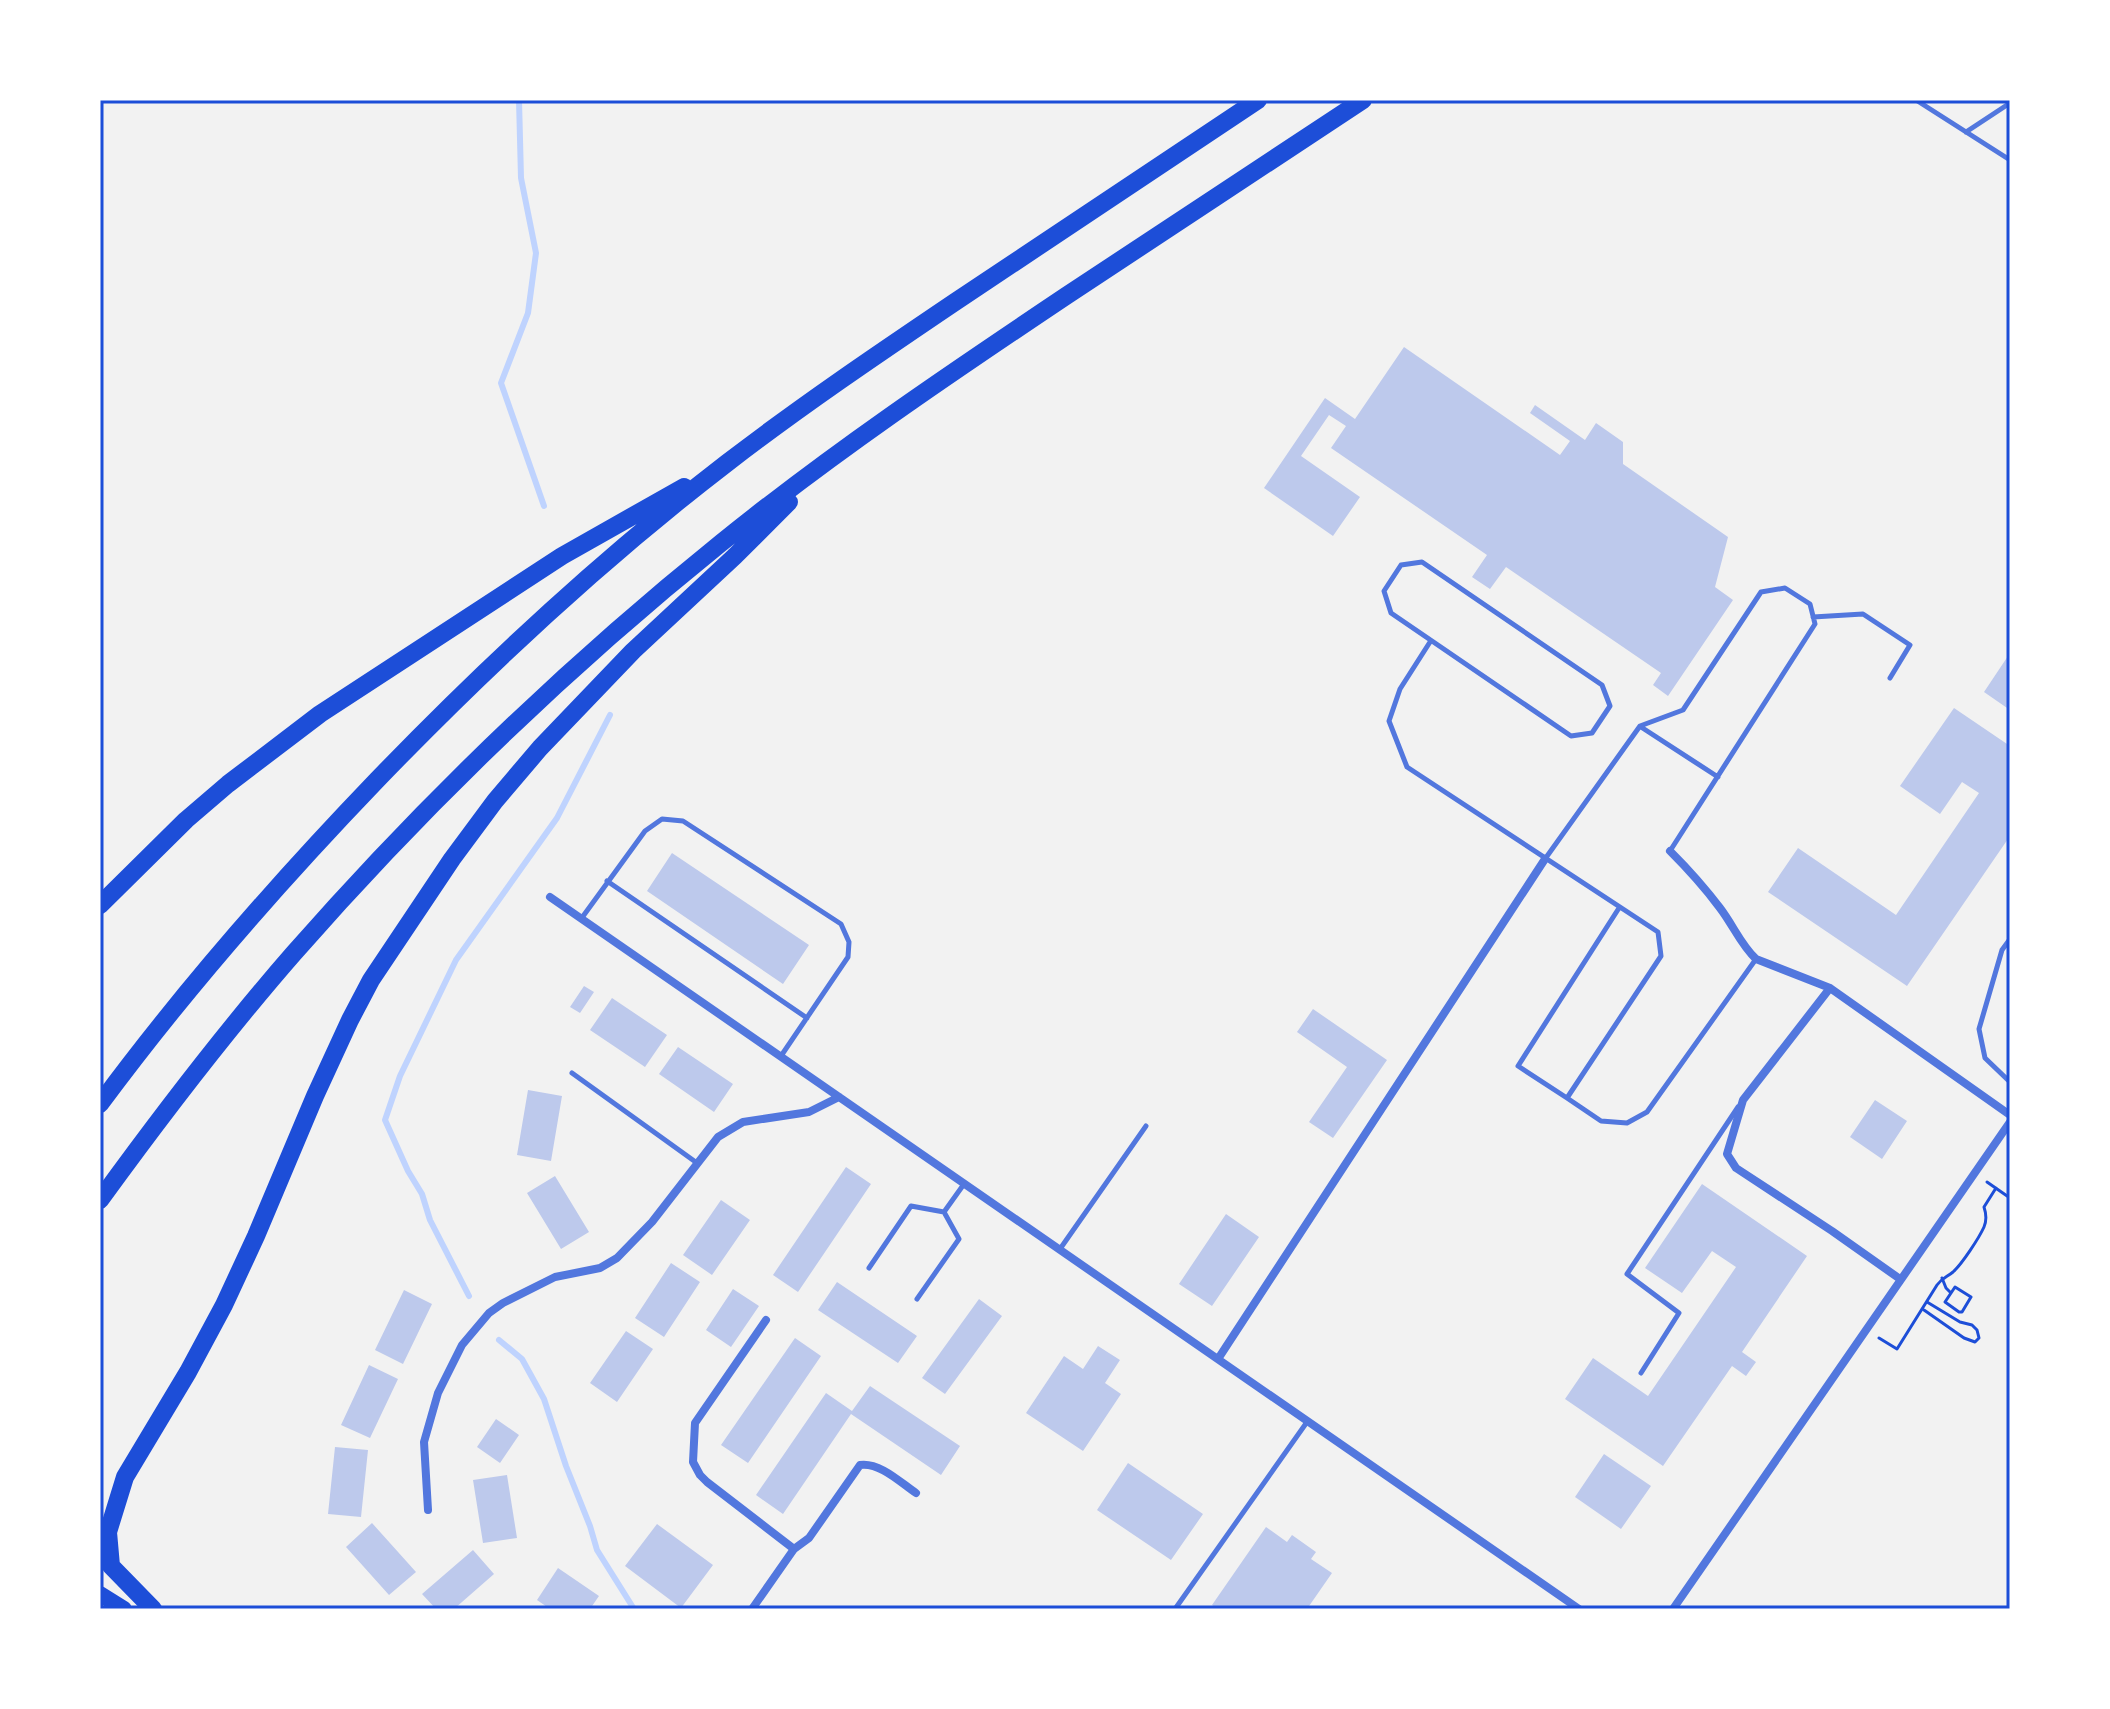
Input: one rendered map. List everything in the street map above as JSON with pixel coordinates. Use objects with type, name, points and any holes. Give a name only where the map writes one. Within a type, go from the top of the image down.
[{"type":"highway","points":[[100,1104],[158,1027],[248,918],[422,734],[494,663],[609,559],[818,394],[1258,100]]},
{"type":"highway","points":[[100,1200],[209,1056],[292,955],[433,804],[618,628],[722,542],[922,392],[1363,100]]},
{"type":"highway","points":[[100,1514],[188,1372],[224,1305],[357,1007],[422,901],[495,801],[558,727],[836,454]]},
{"type":"highway","points":[[100,905],[153,851],[218,793],[320,714],[562,556],[725,465]]},
{"type":"highway","points":[[125,1477],[108,1532],[111,1566],[153,1609]]},
{"type":"main road","points":[[100,1594],[124,1609]]},
{"type":"street","points":[[1670,851],[1721,910],[1756,959],[1830,988],[2010,1115]]},
{"type":"street","points":[[1218,1359],[1545,859]]},
{"type":"street","points":[[550,897],[1579,1609]]},
{"type":"street","points":[[1830,988],[1743,1100],[1727,1154],[1736,1168],[1900,1279]]},
{"type":"street","points":[[428,1510],[424,1442],[438,1393],[462,1345],[489,1313],[555,1277],[600,1268],[617,1258],[652,1222],[718,1137],[743,1122],[809,1112],[839,1097]]},
{"type":"street","points":[[1673,1609],[2010,1122]]},
{"type":"street","points":[[766,1320],[695,1423],[693,1462],[707,1482],[794,1549]]},
{"type":"street","points":[[752,1609],[794,1549],[809,1538],[860,1465],[878,1467],[916,1493]]},
{"type":"lane","points":[[1920,101],[2010,160]]},
{"type":"lane","points":[[1966,132],[2010,103]]},
{"type":"lane","points":[[1422,562],[1602,685],[1610,706],[1592,733],[1571,736],[1430,642],[1391,613],[1384,591],[1401,565],[1422,562]]},
{"type":"lane","points":[[1545,859],[1640,726],[1683,710],[1761,592],[1785,588],[1810,604],[1815,624],[1670,851]]},
{"type":"lane","points":[[1813,617],[1863,614],[1910,645],[1890,678]]},
{"type":"lane","points":[[1430,642],[1400,689],[1389,721],[1407,767],[1658,932],[1661,956],[1567,1098]]},
{"type":"lane","points":[[1640,726],[1718,777]]},
{"type":"lane","points":[[581,919],[645,831],[662,819],[683,821],[841,924],[849,942],[848,957],[780,1057]]},
{"type":"lane","points":[[607,881],[807,1018]]},
{"type":"lane","points":[[1619,908],[1518,1066],[1601,1121],[1627,1123],[1647,1112],[1756,959]]},
{"type":"lane","points":[[2010,939],[2002,950],[1979,1029],[1985,1058],[2010,1082]]},
{"type":"lane","points":[[572,1073],[697,1163]]},
{"type":"lane","points":[[1641,1373],[1679,1313],[1627,1274],[1743,1100]]},
{"type":"lane","points":[[1059,1250],[1146,1126]]},
{"type":"lane","points":[[944,1212],[964,1184]]},
{"type":"lane","points":[[869,1268],[911,1206],[944,1212]]},
{"type":"lane","points":[[917,1299],[959,1239],[944,1212]]},
{"type":"lane","points":[[1175,1609],[1307,1422]]},
{"type":"path","points":[[1974,1173],[2010,1198]]},
{"type":"path","points":[[1865,1330],[1897,1349],[1942,1278],[1960,1264],[1984,1226],[1984,1207],[1996,1188]]},
{"type":"path","points":[[1942,1278],[1951,1293]]},
{"type":"path","points":[[1955,1287],[1971,1297],[1962,1312],[1945,1302],[1951,1293],[1955,1287]]},
{"type":"path","points":[[1923,1309],[1964,1338],[1975,1342],[1979,1338],[1972,1325],[1960,1322],[1927,1302]]},
{"type":"path","points":[[1950,1316],[1954,1309]]},
{"type":"building","points":[[1404,347],[1560,455],[1570,441],[1530,413],[1535,405],[1585,440],[1596,423],[1623,442],[1623,464],[1728,537],[1715,587],[1733,600],[1668,696],[1653,685],[1661,673],[1506,567],[1490,589],[1472,577],[1487,555],[1331,448],[1346,426],[1329,415],[1301,456],[1360,497],[1333,536],[1264,488],[1325,398],[1355,419]]},
{"type":"building","points":[[2010,653],[2010,710],[1984,692]]},
{"type":"building","points":[[1954,708],[2010,746],[2010,836],[1907,986],[1768,892],[1798,848],[1896,915],[1979,793],[1962,782],[1940,814],[1900,786]]},
{"type":"building","points":[[672,853],[809,945],[783,984],[647,891]]},
{"type":"building","points":[[584,986],[594,992],[580,1013],[570,1007]]},
{"type":"building","points":[[612,998],[667,1035],[645,1067],[590,1030]]},
{"type":"building","points":[[1313,1009],[1387,1060],[1333,1138],[1309,1122],[1347,1067],[1297,1032]]},
{"type":"building","points":[[678,1047],[733,1084],[714,1112],[659,1074]]},
{"type":"building","points":[[528,1090],[562,1096],[551,1161],[517,1155]]},
{"type":"building","points":[[1875,1100],[1907,1121],[1882,1159],[1850,1137]]},
{"type":"building","points":[[846,1167],[871,1184],[798,1292],[773,1275]]},
{"type":"building","points":[[555,1176],[589,1232],[561,1249],[527,1193]]},
{"type":"building","points":[[1702,1184],[1807,1256],[1742,1352],[1756,1362],[1746,1376],[1732,1366],[1663,1466],[1565,1399],[1593,1358],[1648,1396],[1736,1267],[1712,1251],[1682,1293],[1645,1268]]},
{"type":"building","points":[[721,1200],[750,1220],[712,1275],[683,1255]]},
{"type":"building","points":[[1226,1214],[1259,1237],[1212,1306],[1179,1284]]},
{"type":"building","points":[[671,1263],[700,1282],[664,1337],[635,1318]]},
{"type":"building","points":[[837,1282],[917,1336],[898,1363],[818,1310]]},
{"type":"building","points":[[733,1289],[759,1306],[731,1347],[706,1330]]},
{"type":"building","points":[[404,1290],[432,1304],[403,1364],[375,1350]]},
{"type":"building","points":[[979,1299],[1002,1316],[945,1394],[922,1378]]},
{"type":"building","points":[[626,1331],[653,1349],[617,1402],[590,1383]]},
{"type":"building","points":[[795,1338],[821,1356],[748,1463],[721,1445]]},
{"type":"building","points":[[1098,1346],[1120,1360],[1105,1383],[1121,1394],[1083,1451],[1026,1413],[1064,1356],[1083,1369]]},
{"type":"building","points":[[369,1365],[398,1379],[370,1438],[341,1425]]},
{"type":"building","points":[[870,1386],[960,1446],[941,1475],[851,1414],[783,1514],[756,1495],[826,1393],[852,1411]]},
{"type":"building","points":[[496,1419],[519,1435],[500,1463],[477,1447]]},
{"type":"building","points":[[335,1447],[368,1450],[361,1517],[328,1514]]},
{"type":"building","points":[[1604,1454],[1651,1486],[1621,1529],[1575,1497]]},
{"type":"building","points":[[1128,1463],[1203,1514],[1171,1560],[1097,1510]]},
{"type":"building","points":[[507,1475],[517,1538],[483,1543],[473,1480]]},
{"type":"building","points":[[372,1523],[416,1572],[389,1595],[346,1547]]},
{"type":"building","points":[[657,1524],[713,1565],[681,1608],[625,1566]]},
{"type":"building","points":[[1266,1527],[1287,1542],[1292,1535],[1316,1552],[1311,1559],[1332,1573],[1307,1609],[1218,1609],[1212,1605]]},
{"type":"building","points":[[473,1550],[494,1574],[454,1609],[436,1609],[422,1594]]},
{"type":"building","points":[[558,1568],[599,1596],[590,1609],[550,1609],[537,1600]]},
{"type":"waterway","points":[[519,100],[521,178],[536,253],[528,313],[501,383],[544,506]]},
{"type":"waterway","points":[[469,1296],[430,1220],[422,1194],[385,1120],[400,1076],[456,960],[557,818],[610,715]]},
{"type":"waterway","points":[[499,1340],[522,1359],[544,1399],[597,1550],[634,1609]]}]
